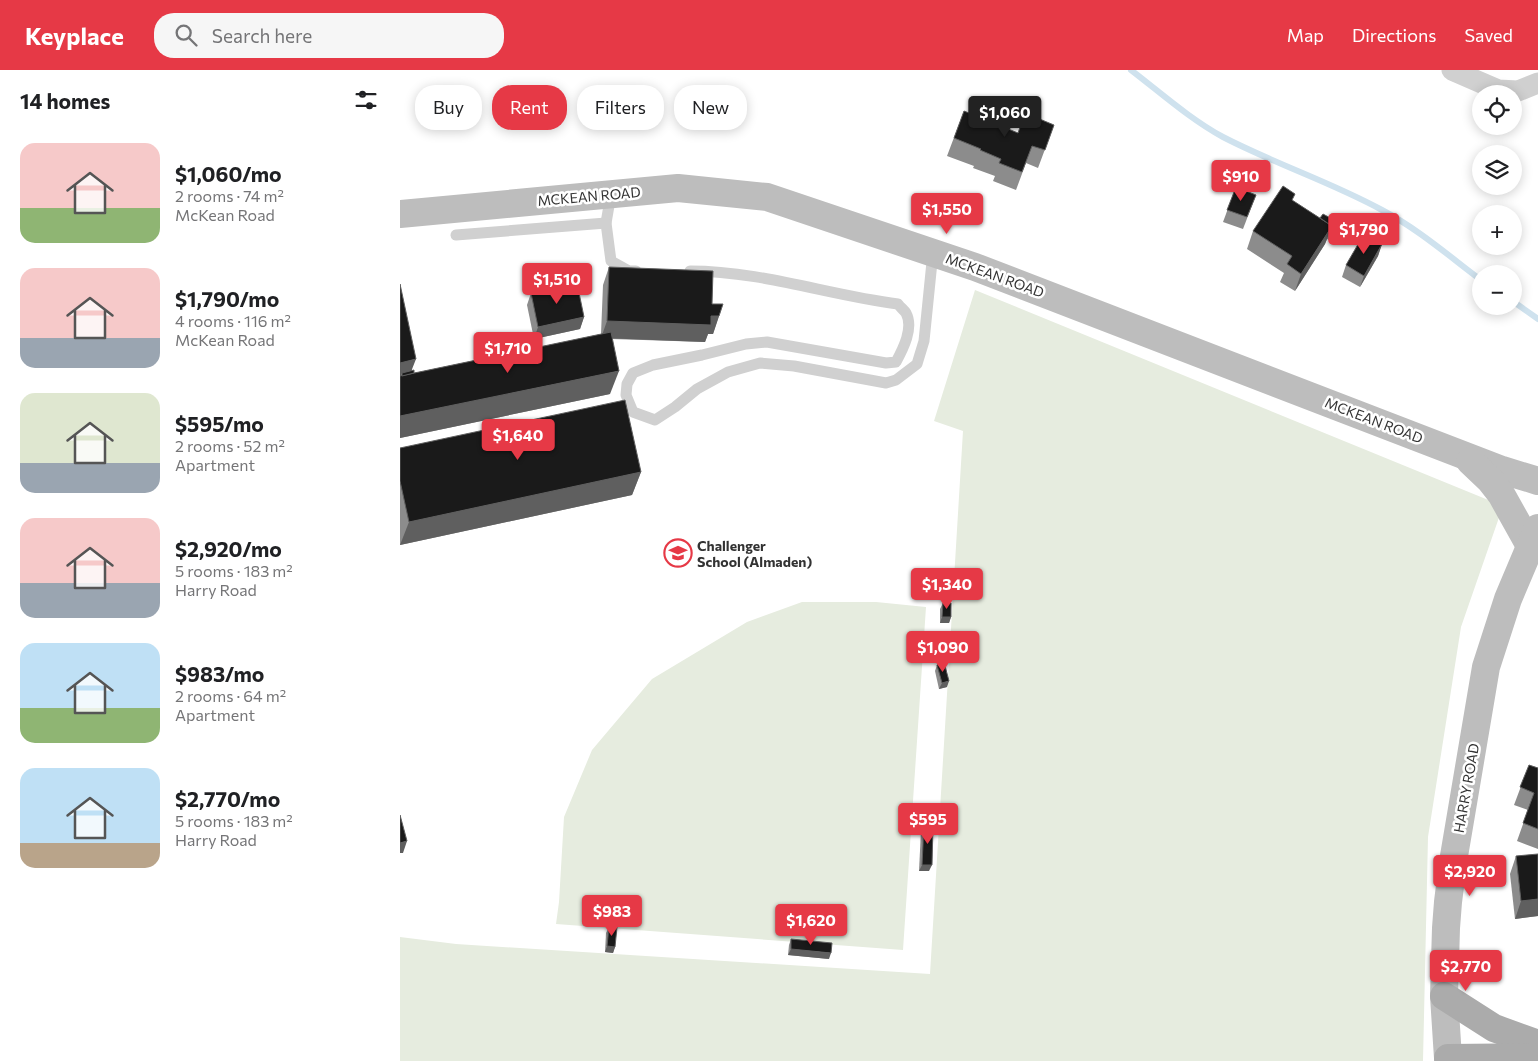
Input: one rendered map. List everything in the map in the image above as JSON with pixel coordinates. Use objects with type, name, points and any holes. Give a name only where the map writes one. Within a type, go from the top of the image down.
[{"type":"main road","name":"MCKEAN ROAD","points":[[400,214],[678,188],[767,197],[975,267],[1502,470],[1538,481]]},
{"type":"main road","points":[[1463,455],[1490,480],[1534,537]]},
{"type":"main road","name":"HARRY ROAD","points":[[1534,537],[1508,599],[1486,667],[1449,892],[1444,996],[1448,1058],[1538,1058]]},
{"type":"main road","points":[[1444,996],[1494,1028],[1538,1044]]},
{"type":"street","points":[[1452,70],[1498,90],[1518,91],[1538,84]]},
{"type":"lane","points":[[611,194],[606,223],[611,262],[629,271],[644,271]]},
{"type":"lane","points":[[456,235],[606,223]]},
{"type":"lane","points":[[680,271],[710,271],[772,279],[898,304],[906,313],[908,326],[905,347],[896,362],[886,363],[767,342],[746,344],[652,365],[633,373],[627,384],[626,395],[633,412],[655,420],[697,389],[728,372],[760,363],[794,366],[886,383],[896,380],[917,364],[922,349],[934,252]]},
{"type":"shaded area","points":[[975,290],[1503,506],[1461,627],[1428,837],[1423,1061],[400,1061],[400,937],[456,944],[930,974],[963,431],[934,421]]},
{"type":"shaded area","points":[[802,602],[876,602],[926,607],[903,950],[556,924],[564,817],[592,750],[652,679],[747,622]]},
{"type":"building","points":[[964,111],[1018,133],[1025,113],[1054,125],[1045,150],[1032,146],[1022,172],[999,163],[1001,159],[981,149],[954,138]]},
{"type":"building","points":[[1283,186],[1295,194],[1292,200],[1332,226],[1301,274],[1287,264],[1292,256],[1253,231]]},
{"type":"building","points":[[1236,187],[1256,195],[1247,217],[1227,210]]},
{"type":"building","points":[[1323,214],[1345,226],[1339,238],[1330,233],[1332,226],[1320,218]]},
{"type":"building","points":[[1364,234],[1382,244],[1364,276],[1346,265]]},
{"type":"building","points":[[609,267],[713,271],[712,304],[723,304],[719,316],[711,316],[711,325],[607,321]]},
{"type":"building","points":[[577,283],[584,317],[538,327],[531,293]]},
{"type":"building","points":[[400,284],[416,359],[400,363]]},
{"type":"building","points":[[611,332],[619,371],[400,416],[400,376]]},
{"type":"building","points":[[414,370],[414,373],[402,376],[402,373]]},
{"type":"building","points":[[625,400],[641,472],[409,522],[400,481],[400,448]]},
{"type":"building","points":[[943,603],[951,603],[951,617],[942,617]]},
{"type":"building","points":[[944,662],[949,681],[942,683],[937,665]]},
{"type":"building","points":[[1529,765],[1538,768],[1538,829],[1523,823],[1534,793],[1520,787]]},
{"type":"building","points":[[400,815],[407,841],[400,843]]},
{"type":"building","points":[[924,824],[933,825],[932,865],[922,865]]},
{"type":"building","points":[[1538,854],[1538,899],[1521,901],[1516,856]]},
{"type":"building","points":[[609,927],[617,927],[615,947],[607,946]]},
{"type":"building","points":[[791,939],[832,943],[831,953],[791,949]]},
{"type":"waterway","points":[[1131,70],[1187,114],[1211,130],[1243,147],[1363,200],[1395,217],[1421,234],[1472,273]]},
{"type":"waterway","points":[[1522,308],[1538,319]]},
{"type":"place","name":"Challenger School (Almaden)","points":[[678,553]]}]
